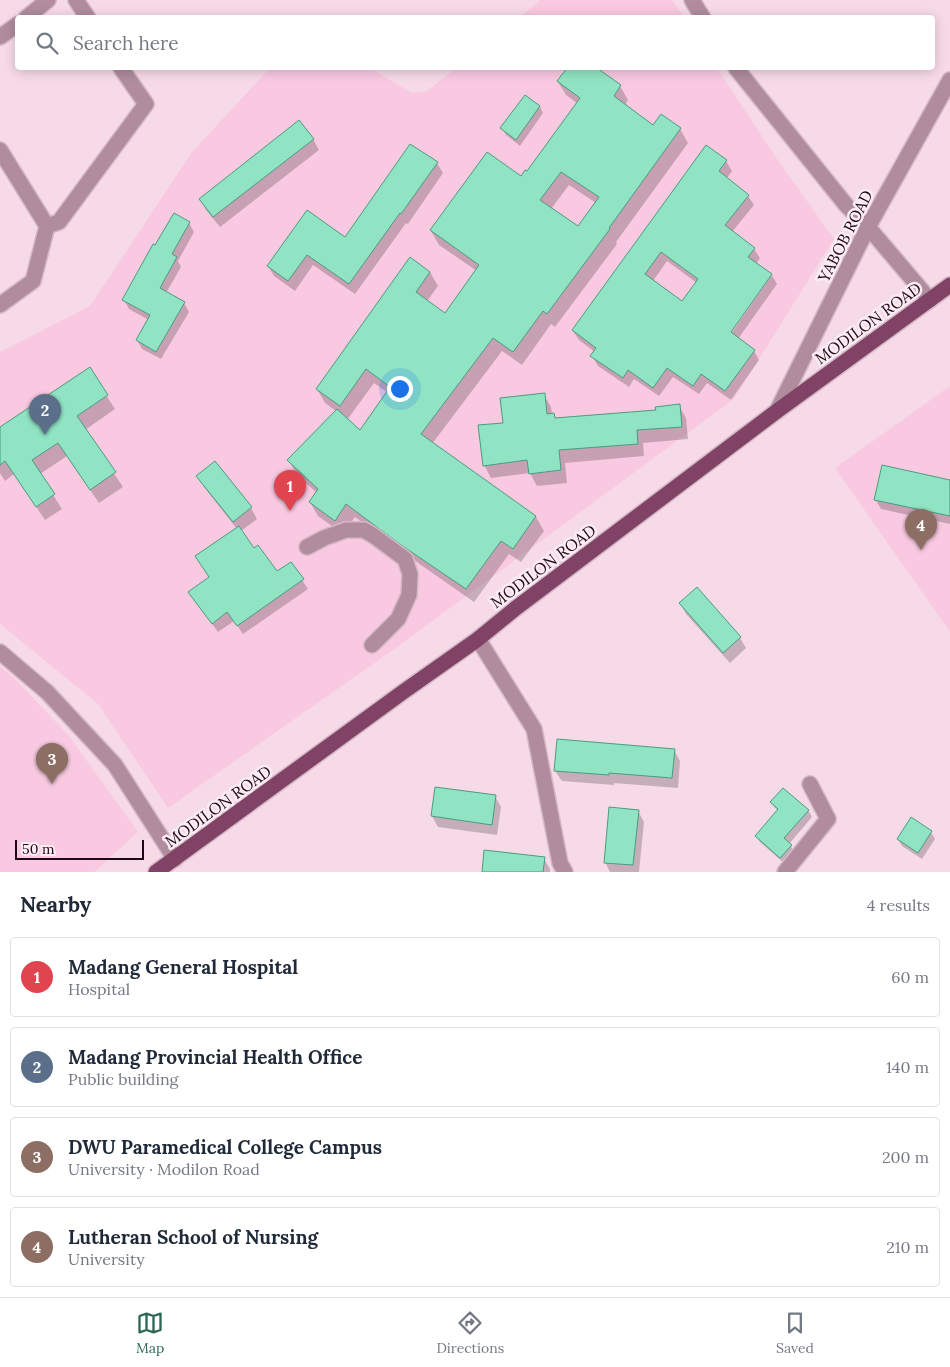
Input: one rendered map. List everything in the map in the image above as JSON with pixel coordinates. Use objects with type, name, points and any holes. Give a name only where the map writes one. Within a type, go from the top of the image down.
[{"type":"main road","name":"MODILON ROAD","points":[[156,872],[478,639],[516,608],[777,411],[950,284]]},
{"type":"street","points":[[30,15],[48,0]]},
{"type":"street","points":[[76,0],[86,15]]},
{"type":"street","points":[[692,0],[701,15]]},
{"type":"street","points":[[0,37],[15,26]]},
{"type":"street","points":[[47,226],[59,222],[146,104],[123,70]]},
{"type":"street","points":[[738,70],[846,204],[930,300]]},
{"type":"street","name":"YABOB ROAD","points":[[777,411],[868,227],[950,80]]},
{"type":"street","points":[[0,150],[47,226],[33,281],[0,305]]},
{"type":"street","points":[[307,547],[346,530],[364,530],[405,559],[410,574],[409,595],[398,619],[372,645]]},
{"type":"street","points":[[478,639],[534,729],[560,863],[565,872]]},
{"type":"street","points":[[0,652],[47,692],[115,765],[175,860]]},
{"type":"street","points":[[785,872],[828,819],[810,784]]},
{"type":"shaded area","points":[[541,0],[672,0],[683,15],[522,15]]},
{"type":"shaded area","points":[[268,70],[373,70],[412,93],[427,91],[453,70],[718,70],[775,156],[834,239],[734,399],[393,650],[168,808],[98,704],[0,624],[0,352],[90,306],[192,152]]},
{"type":"shaded area","points":[[950,386],[950,632],[835,468]]},
{"type":"shaded area","points":[[0,666],[17,681],[69,736],[138,832],[94,872],[0,872]]},
{"type":"building","points":[[565,70],[600,70],[621,85],[614,96],[653,125],[661,114],[681,128],[547,314],[543,311],[513,352],[493,338],[421,434],[536,516],[513,549],[501,541],[466,589],[401,545],[346,504],[335,521],[309,502],[318,489],[287,460],[337,409],[360,430],[390,387],[366,369],[340,406],[316,389],[410,257],[430,272],[416,292],[445,313],[479,265],[430,230],[487,152],[521,176],[525,170],[527,171],[580,98],[557,81]],"holes":[[[561,172],[599,197],[578,226],[540,200]]]},
{"type":"building","points":[[525,95],[540,106],[516,140],[500,128]]},
{"type":"building","points":[[299,120],[314,139],[213,217],[199,199]]},
{"type":"building","points":[[410,144],[438,162],[349,284],[307,255],[288,281],[267,266],[307,210],[345,237]]},
{"type":"building","points":[[706,145],[727,160],[719,171],[749,195],[725,225],[755,248],[748,257],[772,274],[731,332],[755,350],[725,391],[701,374],[693,386],[667,368],[653,388],[628,370],[623,378],[590,356],[596,348],[572,330]],"holes":[[[661,252],[698,279],[682,301],[645,274]]]},
{"type":"building","points":[[174,213],[190,222],[172,254],[177,257],[160,288],[185,302],[156,352],[136,340],[150,315],[122,300],[153,244],[155,245]]},
{"type":"building","points":[[90,367],[108,395],[77,416],[116,472],[90,490],[58,443],[32,460],[55,494],[36,507],[5,461],[0,465],[0,427]]},
{"type":"building","points":[[545,393],[547,414],[554,413],[555,418],[656,410],[655,407],[680,404],[682,427],[637,430],[638,444],[559,450],[561,470],[529,474],[527,460],[483,466],[478,425],[503,423],[500,398]]},
{"type":"building","points":[[215,461],[252,507],[233,522],[196,476]]},
{"type":"building","points":[[882,465],[950,480],[950,516],[874,500]]},
{"type":"building","points":[[239,526],[254,548],[258,545],[277,571],[291,562],[304,579],[237,626],[227,612],[212,624],[188,592],[209,577],[195,556]]},
{"type":"building","points":[[697,587],[741,637],[723,653],[679,603]]},
{"type":"building","points":[[557,739],[675,749],[672,778],[554,771]]},
{"type":"building","points":[[435,787],[496,795],[492,825],[431,816]]},
{"type":"building","points":[[783,788],[809,810],[784,838],[792,845],[780,858],[755,836],[778,809],[770,802]]},
{"type":"building","points":[[609,807],[639,810],[633,865],[604,863]]},
{"type":"building","points":[[911,817],[932,831],[918,853],[897,839]]},
{"type":"building","points":[[484,850],[545,857],[543,872],[482,872]]},
{"type":"place","name":"Madang Provincial Health Office","points":[[45,435]]},
{"type":"place","name":"Madang General Hospital","points":[[290,511]]},
{"type":"place","name":"Lutheran School of Nursing","points":[[921,550]]},
{"type":"place","name":"DWU Paramedical College Campus","points":[[52,784]]}]
